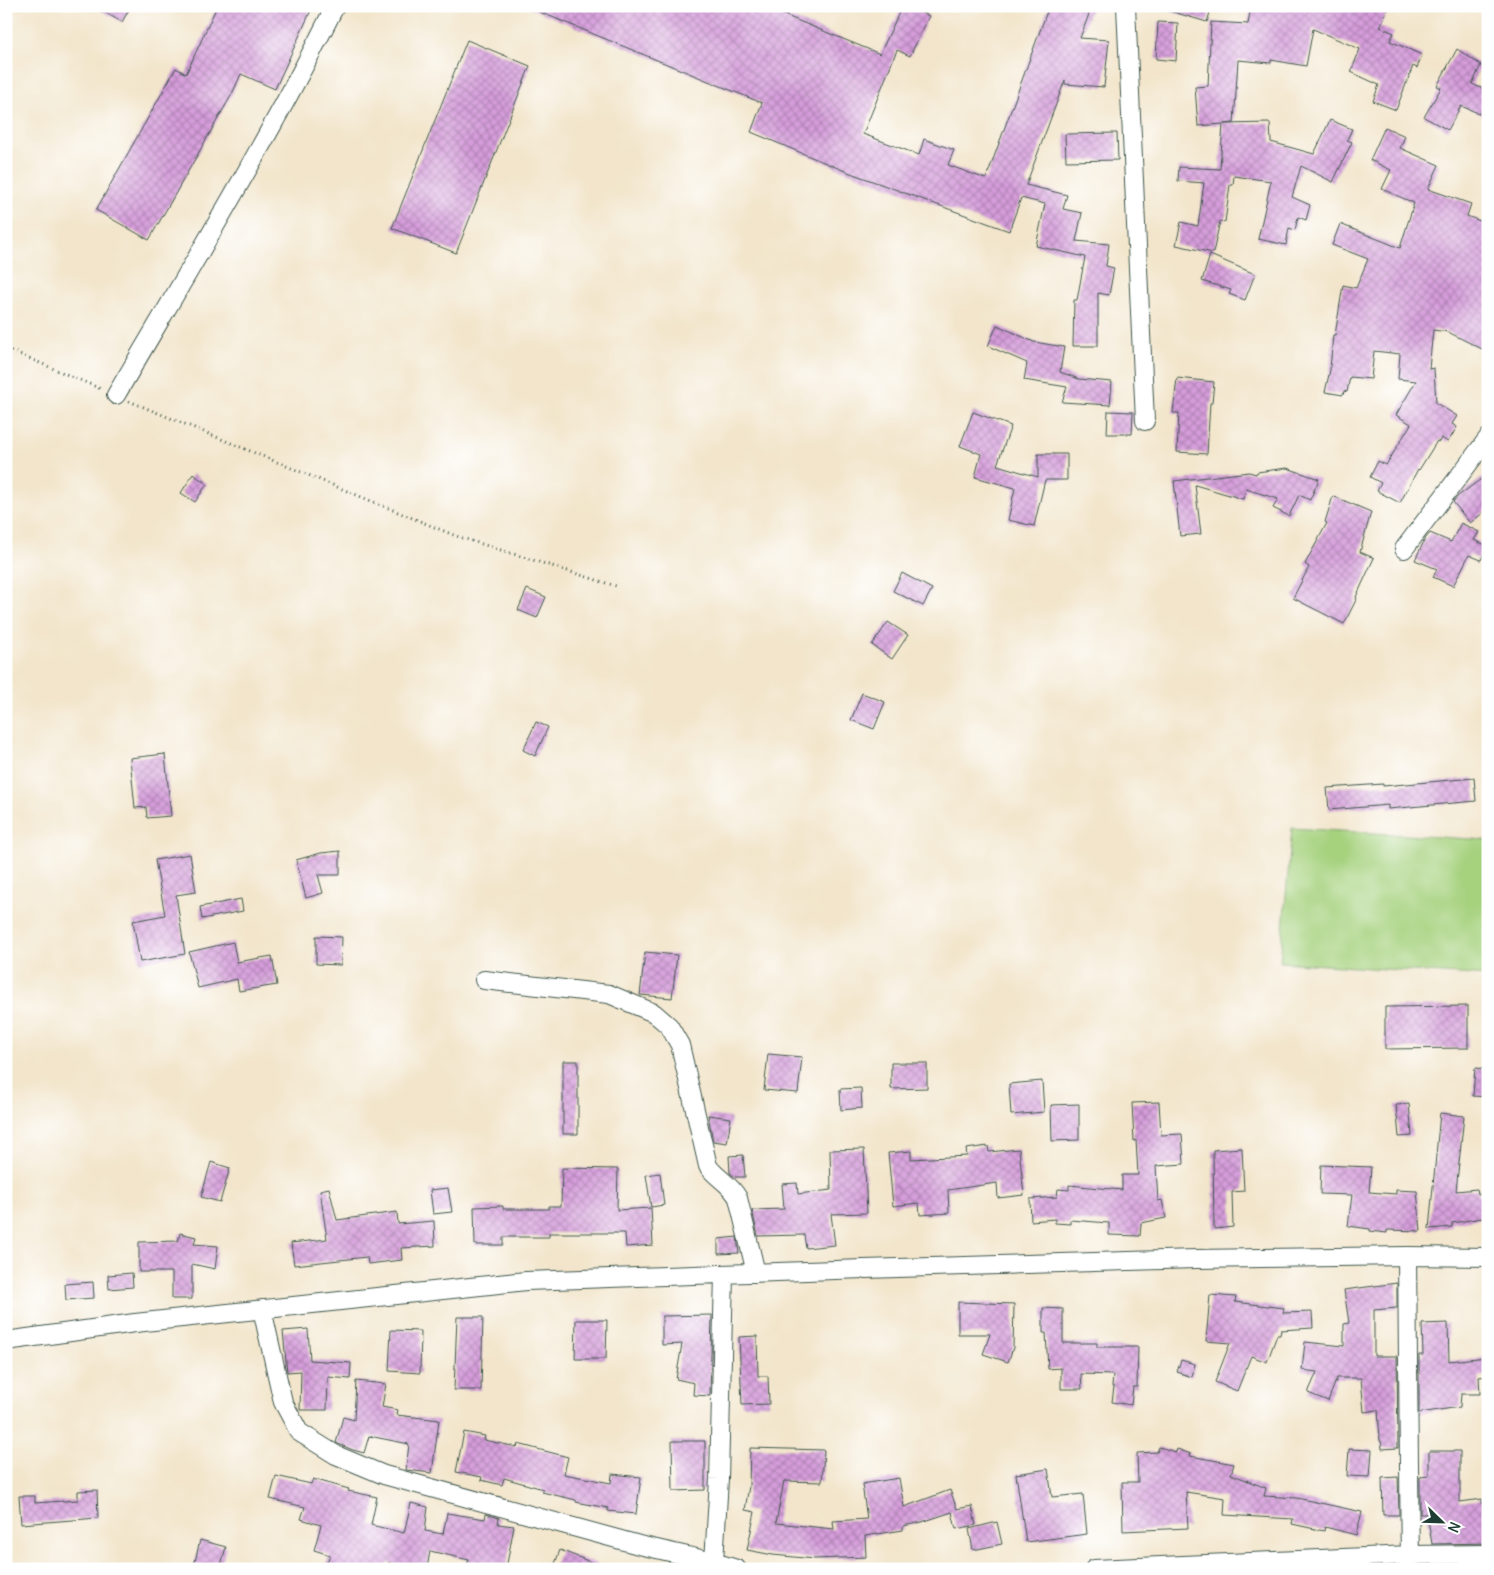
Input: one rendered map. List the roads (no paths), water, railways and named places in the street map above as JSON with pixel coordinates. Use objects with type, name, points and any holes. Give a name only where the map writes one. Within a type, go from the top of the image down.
[{"type":"street","points":[[116,395],[306,66],[336,6]]},
{"type":"street","points":[[1126,6],[1145,421]]},
{"type":"street","points":[[1404,549],[1488,438]]},
{"type":"street","points":[[484,980],[609,994],[654,1013],[669,1026],[680,1045],[708,1166],[733,1189],[738,1198],[756,1273]]},
{"type":"street","points":[[1407,1256],[1410,1562]]},
{"type":"street","points":[[6,1341],[135,1323],[526,1281],[1196,1259],[1407,1256],[1488,1257]]},
{"type":"street","points":[[714,1562],[719,1480],[724,1274]]},
{"type":"street","points":[[262,1309],[283,1402],[299,1432],[336,1455],[384,1475],[639,1545],[737,1569]]},
{"type":"street","points":[[1094,1569],[1410,1562],[1488,1554]]}]
